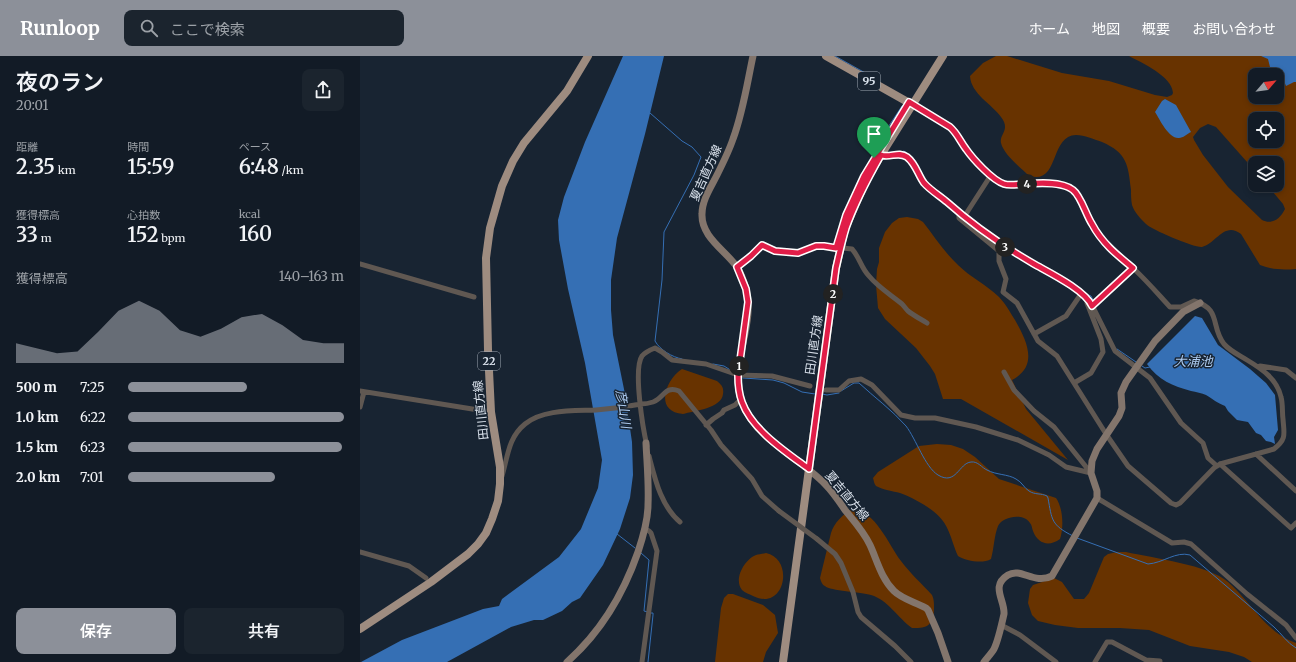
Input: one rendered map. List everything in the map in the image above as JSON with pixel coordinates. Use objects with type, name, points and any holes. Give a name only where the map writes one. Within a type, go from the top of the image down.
[{"type":"main road","name":"田川直方線","points":[[360,629],[453,567],[478,544],[486,533],[492,519],[498,501],[500,467],[492,412],[488,336],[486,258],[490,228],[502,186],[513,161],[524,143],[567,91],[588,56]]},
{"type":"main road","name":"95","points":[[826,56],[911,103]]},
{"type":"main road","name":"田川直方線","points":[[838,248],[852,211],[865,183],[938,56]]},
{"type":"main road","name":"田川直方線","points":[[783,662],[824,318],[846,215],[864,176],[943,56]]},
{"type":"main road","name":"田川直方線","points":[[779,662],[807,468]]},
{"type":"street","name":"夏吉直方線","points":[[753,56],[736,131],[723,163],[703,203],[702,213],[704,226],[711,239],[737,267],[746,289],[748,302],[738,375],[741,399],[748,414],[756,425],[779,447],[826,484],[870,544],[880,570],[888,584],[900,596],[921,605],[928,610],[948,662]]},
{"type":"street","points":[[911,103],[950,127],[966,149],[998,181],[1010,185],[1054,184],[1072,189],[1092,224],[1110,249],[1151,285],[1170,306],[1181,307],[1194,301],[1207,306],[1212,312],[1219,335],[1224,344],[1268,374],[1278,388],[1281,398],[1285,436],[1281,443],[1274,449],[1218,465],[1180,503],[1176,505],[1171,503],[1128,466],[1057,356],[1038,341],[1017,303],[1003,292],[1006,279],[999,261],[998,251],[958,218],[959,212]]},
{"type":"street","points":[[881,155],[885,156],[899,154],[908,158],[924,183],[959,212],[965,214],[1006,248],[1064,281],[1089,299],[1115,351],[1150,378],[1181,423],[1203,444],[1208,458],[1291,528],[1296,523]]},
{"type":"street","points":[[965,214],[991,175]]},
{"type":"street","points":[[737,267],[762,245],[775,251],[798,253],[816,246],[852,249],[858,256],[864,270],[887,294],[902,304],[908,311],[928,323]]},
{"type":"street","points":[[360,264],[474,297]]},
{"type":"street","points":[[1092,306],[1133,268]]},
{"type":"street","points":[[1034,334],[1066,316],[1081,294]]},
{"type":"street","points":[[1074,384],[1091,373],[1103,352],[1101,339],[1087,303],[1089,299]]},
{"type":"street","points":[[1091,473],[1092,461],[1097,449],[1119,416],[1122,408],[1121,393],[1136,366],[1155,341],[1183,312],[1200,303]]},
{"type":"street","points":[[567,662],[585,646],[615,604],[629,576],[645,529],[648,504],[646,443],[641,404],[638,394],[638,373],[641,357],[648,351],[655,348],[672,360],[706,364],[738,375],[772,376],[810,386]]},
{"type":"street","points":[[1257,366],[1286,370],[1296,378]]},
{"type":"street","points":[[984,662],[994,649],[1001,625],[1004,606],[998,595],[1000,582],[1007,575],[1015,572],[1039,579],[1046,579],[1052,576],[1097,498],[1097,491],[1091,473],[1054,427],[1034,411],[1014,390],[1004,372]]},
{"type":"street","points":[[826,390],[839,390],[849,381],[861,379],[872,385],[901,415],[915,418],[935,418],[976,427],[1018,440],[1049,455],[1066,467],[1091,473]]},
{"type":"street","points":[[500,484],[515,433],[526,423],[539,416],[552,413],[596,410],[654,402],[670,389],[678,391],[721,445],[752,479],[762,496],[835,554],[841,563],[853,592],[858,612],[861,617],[911,662]]},
{"type":"street","points":[[360,407],[362,392],[492,412]]},
{"type":"street","points":[[706,425],[722,414],[724,410],[735,405],[741,399]]},
{"type":"street","points":[[646,443],[661,495],[670,512],[680,522]]},
{"type":"street","points":[[1256,454],[1296,491]]},
{"type":"street","points":[[1097,498],[1172,543],[1184,542],[1191,544],[1247,594],[1286,625],[1296,638]]},
{"type":"street","points":[[642,662],[657,551],[651,533],[649,530],[645,529]]},
{"type":"street","points":[[360,552],[409,566],[426,578]]},
{"type":"street","points":[[1001,625],[1020,635],[1056,662]]},
{"type":"street","points":[[1095,662],[1107,642],[1112,642],[1146,660],[1160,661]]},
{"type":"shaded area","points":[[996,56],[1007,56],[1062,73],[1109,81],[1155,95],[1167,97],[1173,93],[1168,81],[1156,71],[1129,56],[1296,56],[1296,269],[1287,270],[1269,268],[1260,265],[1241,234],[1235,231],[1230,230],[1220,234],[1207,245],[1198,247],[1150,227],[1140,218],[1133,208],[1129,173],[1125,160],[1117,150],[1092,138],[1076,135],[1068,137],[1057,151],[1046,174],[1039,177],[1029,176],[1013,161],[1003,148],[1001,140],[1005,129],[1004,121],[974,88],[970,76],[983,63]]},
{"type":"shaded area","points":[[907,217],[918,219],[923,222],[953,260],[1001,299],[1015,320],[1026,345],[1028,360],[1026,368],[1012,380],[1026,409],[1068,460],[961,399],[943,399],[935,374],[930,366],[916,348],[885,319],[878,308],[876,285],[879,248],[885,232],[892,223],[899,218]]},
{"type":"shaded area","points":[[682,369],[717,381],[723,388],[723,394],[718,403],[707,408],[683,414],[674,412],[668,408],[665,402],[667,388],[671,380]]},
{"type":"shaded area","points":[[937,444],[951,445],[963,449],[975,457],[999,479],[1056,498],[1060,507],[1062,518],[1060,539],[1052,543],[1044,543],[1035,535],[1027,520],[1014,517],[1004,520],[998,526],[991,559],[988,561],[974,561],[958,556],[949,532],[939,516],[926,506],[909,497],[876,486],[873,478],[878,472],[919,446]]},
{"type":"shaded area","points":[[852,509],[860,511],[875,522],[901,561],[932,595],[934,601],[934,613],[931,622],[926,626],[922,628],[912,628],[888,605],[877,597],[828,588],[822,584],[820,578],[832,529],[845,513]]},
{"type":"shaded area","points":[[1126,552],[1180,563],[1208,571],[1219,576],[1236,590],[1267,625],[1285,638],[1296,643],[1296,662],[1252,662],[1244,657],[1229,652],[1190,646],[1149,630],[1078,628],[1038,621],[1032,615],[1028,603],[1030,589],[1033,585],[1054,578],[1062,582],[1074,599],[1084,599],[1089,593],[1104,557],[1108,554]]},
{"type":"shaded area","points":[[766,553],[775,557],[781,564],[783,573],[779,591],[773,597],[764,599],[743,591],[739,580],[744,565],[752,557]]},
{"type":"shaded area","points":[[728,594],[733,594],[763,605],[775,615],[778,633],[766,652],[763,662],[715,662],[721,608],[724,598]]},
{"type":"water","name":"彦山川","points":[[623,56],[664,56],[617,238],[611,280],[613,335],[625,394],[632,442],[633,475],[630,498],[620,529],[603,565],[580,598],[572,602],[562,611],[543,620],[534,620],[511,627],[447,662],[361,662],[402,640],[483,609],[499,606],[502,599],[559,557],[581,529],[598,488],[602,460],[585,363],[568,289],[559,240],[558,220],[564,197],[585,142]]},
{"type":"water","points":[[1261,56],[1296,56],[1296,82],[1286,86],[1284,81],[1284,68],[1270,68],[1268,59]]},
{"type":"water","points":[[1165,99],[1176,105],[1191,132],[1179,138],[1168,132],[1155,112]]},
{"type":"water","name":"大浦池","points":[[1195,316],[1202,318],[1218,345],[1266,383],[1275,395],[1278,430],[1274,437],[1275,444],[1266,441],[1261,435],[1256,433],[1248,422],[1237,420],[1225,406],[1204,394],[1184,389],[1166,382],[1151,370],[1147,364]]},
{"type":"waterway","points":[[835,56],[876,79]]},
{"type":"waterway","points":[[875,147],[902,106]]},
{"type":"waterway","points":[[650,113],[682,141],[692,147],[701,157],[694,175],[664,232],[662,280],[655,341],[667,353],[682,359]]},
{"type":"waterway","points":[[901,152],[904,151],[914,159],[922,174]]},
{"type":"waterway","points":[[936,190],[964,212]]},
{"type":"waterway","points":[[969,216],[1004,244],[1038,263]]},
{"type":"waterway","points":[[1086,294],[1091,296],[1094,302]]},
{"type":"waterway","points":[[1117,349],[1136,362]]},
{"type":"waterway","points":[[713,364],[724,366],[732,371]]},
{"type":"waterway","points":[[1142,366],[1145,368],[1150,367]]},
{"type":"waterway","points":[[743,378],[773,380],[784,383],[802,392],[815,394]]},
{"type":"waterway","points":[[841,391],[854,383],[859,383],[901,420],[910,432],[929,466],[938,475],[944,478],[949,478],[957,473],[967,463],[973,462],[991,472],[1016,479],[1031,492],[1047,496],[1050,512],[1056,525],[1073,536]]},
{"type":"waterway","points":[[822,394],[827,395],[839,393]]},
{"type":"waterway","points":[[617,534],[635,548]]},
{"type":"waterway","points":[[1077,538],[1148,564],[1159,562],[1175,556],[1185,554],[1190,555],[1274,627],[1290,644],[1296,648]]},
{"type":"waterway","points":[[641,553],[649,560],[644,611],[648,612]]},
{"type":"waterway","points":[[648,662],[653,615],[653,613],[651,613]]},
{"type":"route","points":[[909,102],[950,127],[966,149],[998,181],[1010,185],[1054,184],[1072,189],[1101,238],[1110,249],[1133,268],[1096,304],[1092,306],[1089,299],[1064,281],[1006,248],[964,217],[924,183],[912,163],[904,155],[881,155],[865,183],[852,211],[836,268],[809,469],[779,447],[756,425],[741,401],[738,375],[748,302],[746,289],[737,267],[762,245],[775,251],[798,253],[816,246],[836,248],[846,215],[857,189],[874,158],[909,102]]}]
